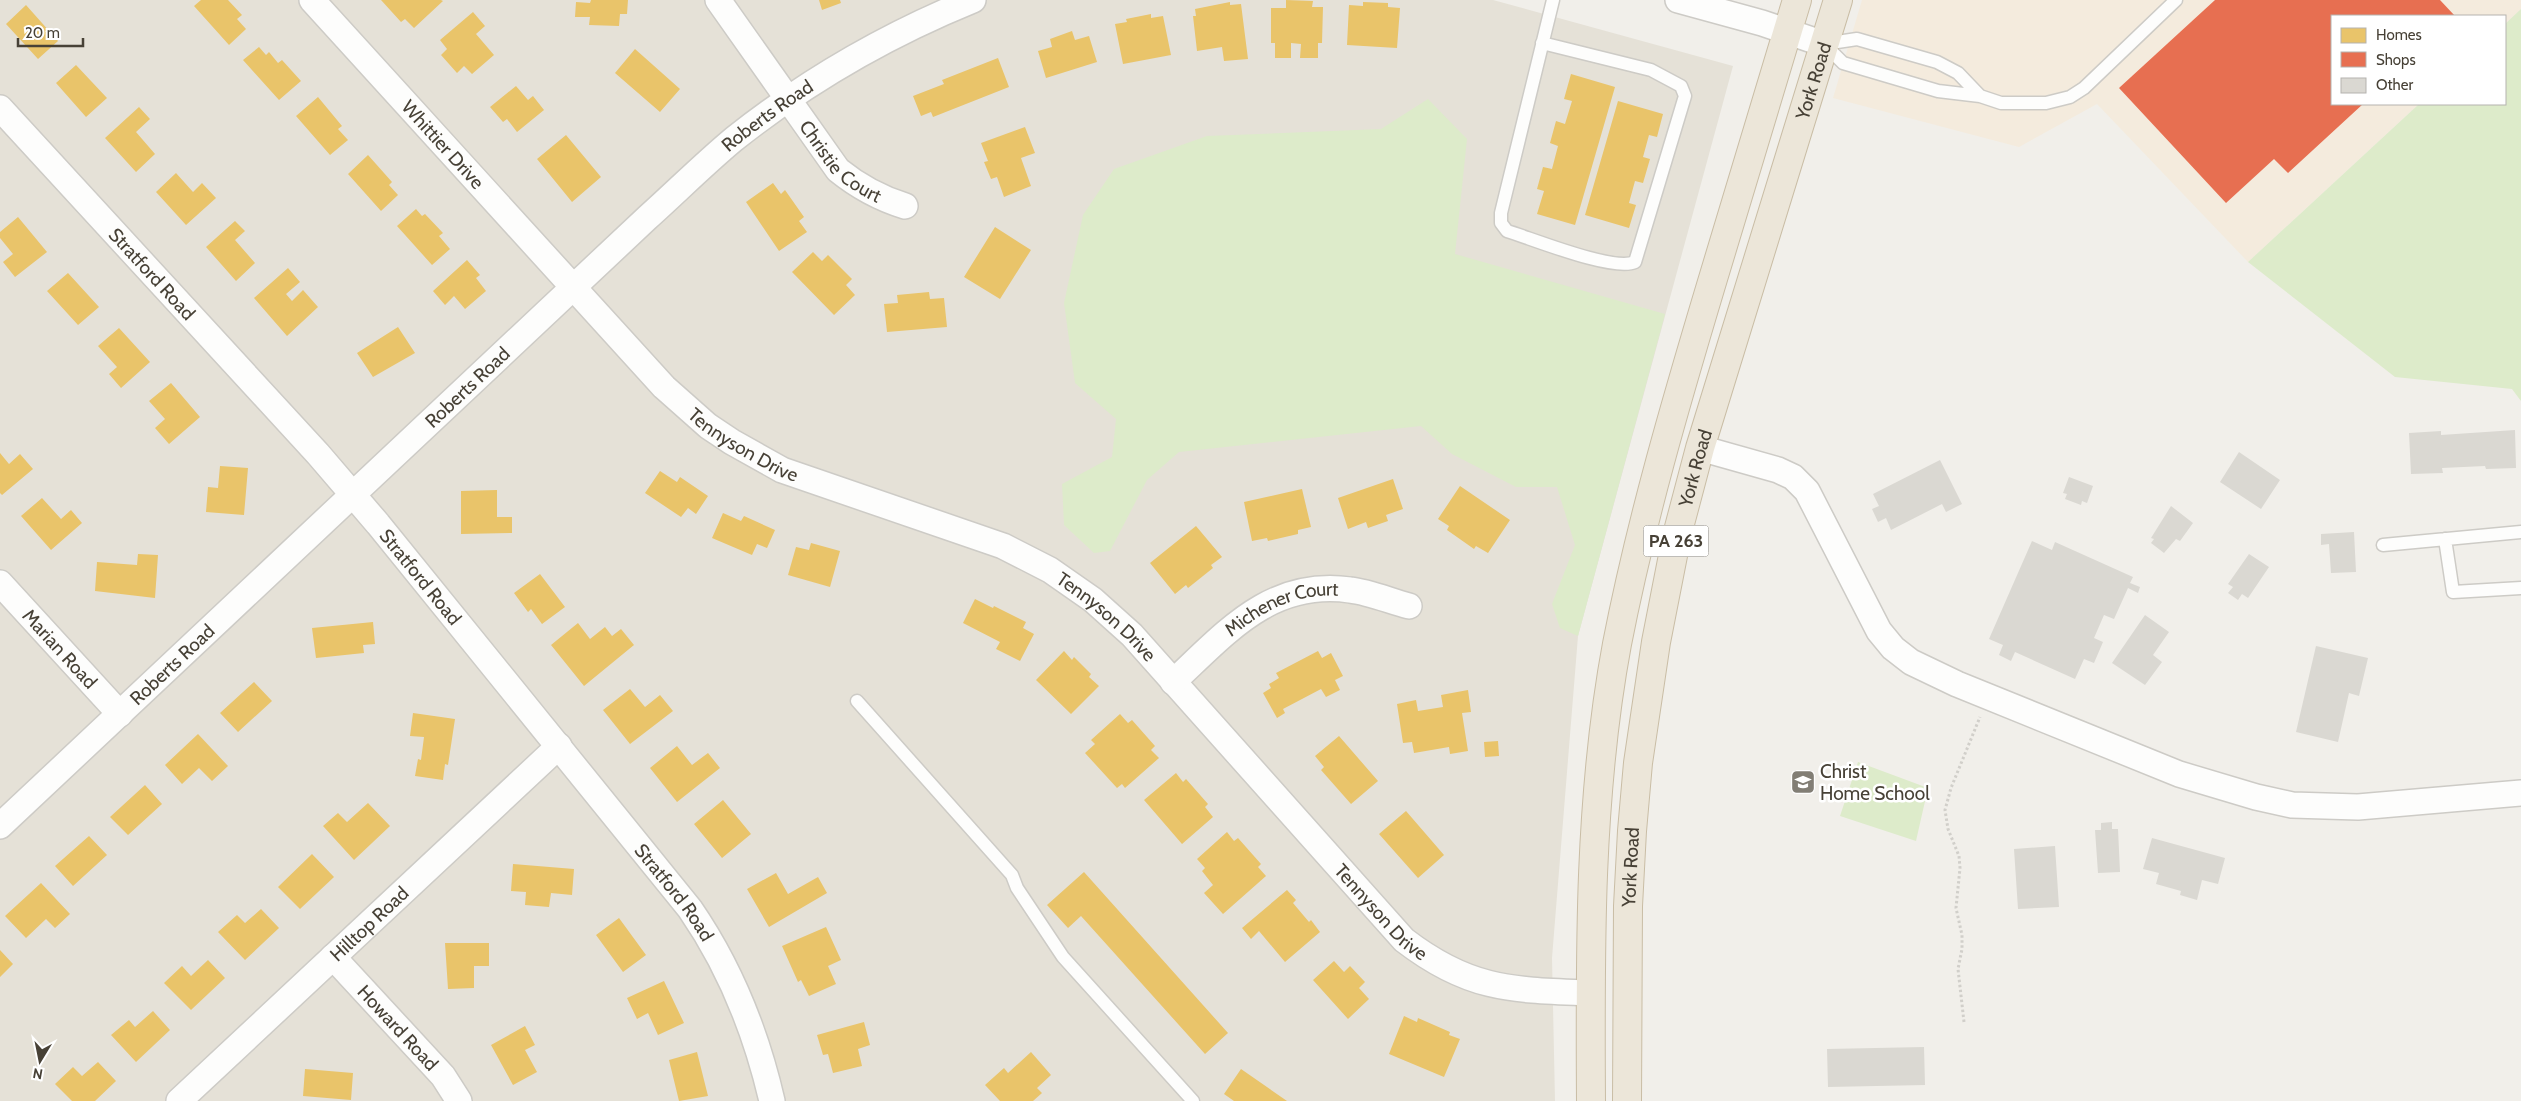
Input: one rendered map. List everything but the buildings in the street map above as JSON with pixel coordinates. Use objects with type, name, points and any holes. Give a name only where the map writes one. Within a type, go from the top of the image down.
[{"type":"highway","name":"York Road","points":[[1591,1101],[1590,993],[1593,872],[1600,776],[1617,645],[1642,528],[1666,434],[1798,0]]},
{"type":"highway","name":"York Road","points":[[1627,1101],[1628,906],[1638,763],[1662,613],[1677,535],[1700,448],[1838,0]]},
{"type":"street","name":"Whittier Drive","points":[[312,0],[574,288]]},
{"type":"street","name":"Christie Court","points":[[718,0],[838,170],[869,192],[905,206]]},
{"type":"street","name":"Roberts Road","points":[[0,826],[734,140],[840,65],[889,38],[973,0]]},
{"type":"street","points":[[1678,0],[1824,44]]},
{"type":"street","name":"Stratford Road","points":[[0,108],[354,496],[559,746],[705,931],[731,978],[750,1026],[771,1097]]},
{"type":"street","name":"Tennyson Drive","points":[[574,288],[664,386],[693,413],[732,442],[782,470],[1003,546],[1050,570],[1072,584],[1113,617],[1388,924],[1427,957],[1452,971],[1478,982],[1520,990],[1590,993]]},
{"type":"street","points":[[1700,448],[1778,470],[1793,477],[1807,491],[1879,631],[1893,648],[1911,662],[1957,684],[2179,774],[2256,797],[2292,805],[2358,807],[2521,794]]},
{"type":"street","name":"Marian Road","points":[[0,583],[120,714]]},
{"type":"street","name":"Michener Court","points":[[1173,682],[1239,620],[1264,604],[1283,596],[1312,589],[1352,590],[1409,606]]},
{"type":"street","name":"Hilltop Road","points":[[179,1101],[559,746]]},
{"type":"street","name":"Howard Road","points":[[333,957],[443,1076],[459,1101]]},
{"type":"lane","points":[[1542,43],[1651,70],[1681,86],[1685,96],[1635,262],[1627,266],[1608,264],[1507,231],[1501,223],[1501,213],[1542,43],[1553,0]]},
{"type":"lane","points":[[1824,44],[1843,63],[1938,91],[1980,96],[2001,103],[2024,105],[2046,103],[2070,97],[2084,88],[2176,0]]},
{"type":"lane","points":[[1824,44],[1857,38],[1937,62],[1958,73],[1980,96]]},
{"type":"lane","points":[[2383,545],[2521,532]]},
{"type":"lane","points":[[2445,539],[2453,592],[2521,588]]},
{"type":"lane","points":[[857,701],[1012,875],[1016,888],[1063,957],[1193,1101]]},
{"type":"path","points":[[1964,1022],[1958,969],[1962,949],[1956,908],[1960,868],[1959,856],[1948,829],[1945,810],[1951,788],[1980,716]]},
{"type":"shaded area","points":[[0,0],[1493,0],[1733,66],[1578,636],[1552,958],[1555,1101],[0,1101]]},
{"type":"shaded area","points":[[1862,0],[2521,0],[2521,9],[2506,23],[2506,15],[2331,15],[2331,105],[2418,105],[2248,262],[2097,104],[2019,147],[1833,98]]},
{"type":"green space","points":[[2521,9],[2521,401],[2512,389],[2395,377],[2248,262],[2418,105],[2506,105],[2506,23]]},
{"type":"green space","points":[[1428,99],[1467,139],[1455,254],[1665,314],[1578,636],[1560,628],[1552,604],[1575,545],[1557,487],[1516,487],[1452,454],[1421,426],[1179,452],[1147,480],[1110,551],[1094,553],[1064,525],[1062,484],[1112,457],[1116,419],[1075,383],[1064,303],[1083,215],[1114,169],[1207,136],[1381,129]]},
{"type":"green space","points":[[1858,762],[1928,788],[1916,841],[1840,816]]},
{"type":"place","name":"Christ Home School","points":[[1803,782]]}]
